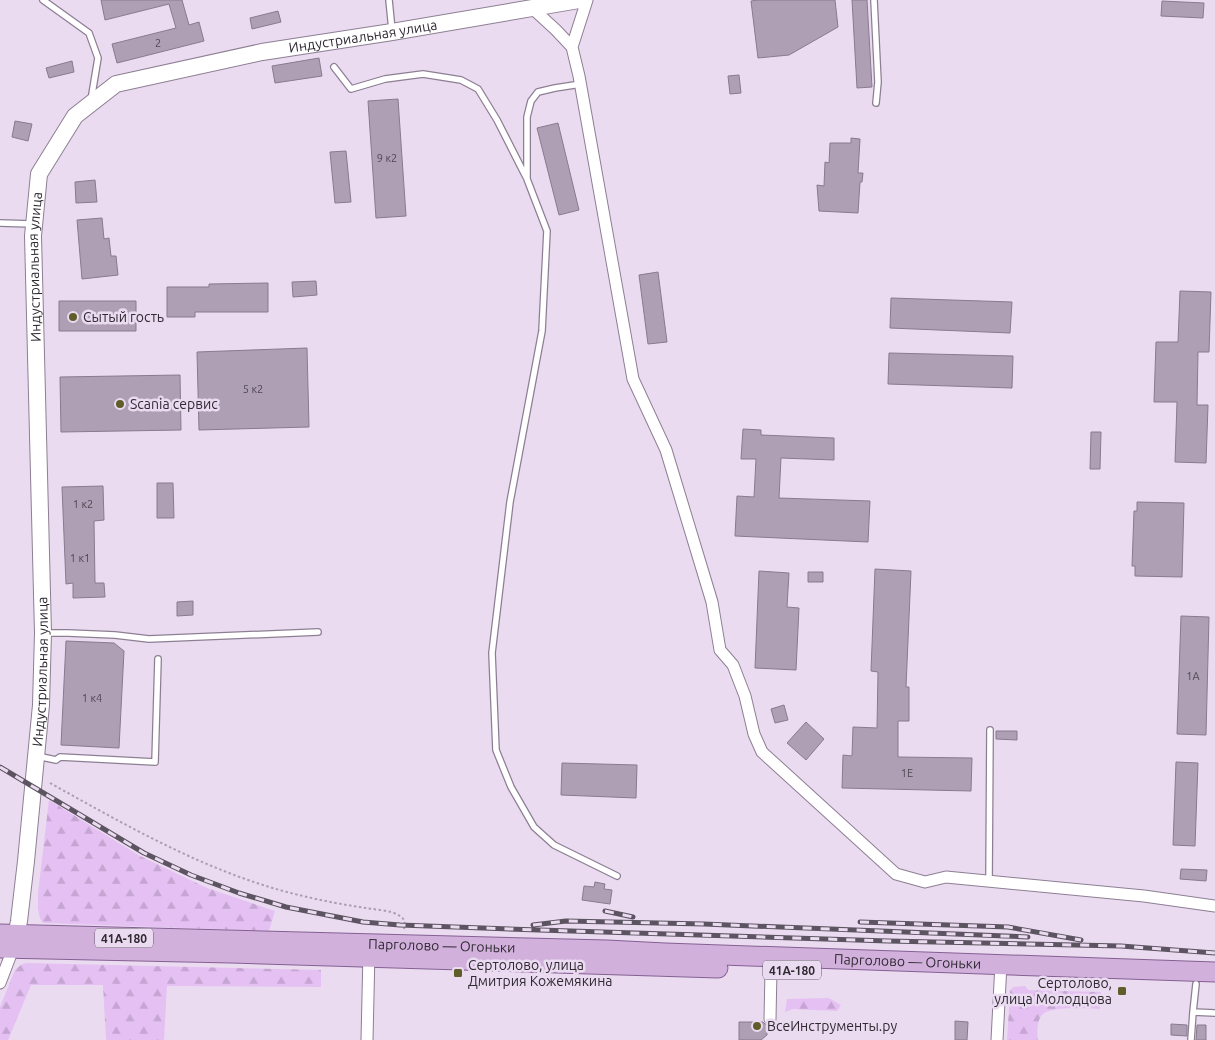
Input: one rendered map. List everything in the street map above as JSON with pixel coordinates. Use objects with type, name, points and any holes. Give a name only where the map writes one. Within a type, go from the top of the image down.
[{"type":"main road","name":"Парголово — Огоньки","points":[[8,941],[369,950],[771,970],[1215,972]]},
{"type":"main road","name":"Парголово — Огоньки","points":[[369,950],[607,950],[1001,970],[1215,984]]},
{"type":"street","name":"Индустриальная улица","points":[[8,941],[37,756],[41,705],[43,634],[32,236],[39,174],[75,116],[116,84],[262,52],[579,0]]},
{"type":"street","points":[[587,0],[572,47],[581,84],[633,379],[666,450],[712,602],[720,650],[733,665],[745,696],[754,734],[762,752],[896,874],[926,882],[946,877],[1144,896],[1215,906]]},
{"type":"street","points":[[532,8],[572,47]]},
{"type":"street","points":[[0,983],[8,941]]},
{"type":"street","points":[[367,1040],[369,950]]},
{"type":"street","points":[[1215,965],[1215,972]]},
{"type":"street","points":[[770,1019],[771,970]]},
{"type":"street","points":[[997,1040],[1001,970]]},
{"type":"lane","points":[[43,0],[89,34],[98,58],[91,104]]},
{"type":"lane","points":[[389,0],[392,32]]},
{"type":"lane","points":[[874,0],[878,82],[876,103]]},
{"type":"lane","points":[[334,68],[351,88],[385,79],[423,74],[461,80],[478,90],[497,120],[527,179],[547,231],[542,330],[510,502],[492,653],[496,750],[511,787],[534,827],[554,845],[617,876]]},
{"type":"lane","points":[[527,179],[527,118],[531,101],[538,92],[581,84]]},
{"type":"lane","points":[[0,223],[34,224]]},
{"type":"lane","points":[[43,634],[68,632],[149,639],[318,632]]},
{"type":"lane","points":[[37,756],[56,760],[60,757],[155,762],[158,659]]},
{"type":"lane","points":[[988,882],[990,730]]},
{"type":"lane","points":[[1191,1040],[1196,984]]},
{"type":"lane","points":[[1193,1012],[1215,1013]]},
{"type":"path","points":[[50,783],[149,838],[216,869],[285,892],[397,914],[404,922],[403,931]]},
{"type":"green space","points":[[49,800],[140,856],[207,888],[275,911],[269,931],[43,923],[38,909],[38,893]]},
{"type":"green space","points":[[22,964],[321,970],[321,987],[167,986],[164,1040],[106,1040],[103,985],[31,985],[8,1040],[0,1040],[0,1007],[15,970]]},
{"type":"green space","points":[[1025,986],[1028,990],[1101,992],[1100,1009],[1069,1008],[1052,1010],[1040,1018],[1038,1040],[1007,1040],[1010,991],[1013,987]]},
{"type":"green space","points":[[829,998],[841,1005],[837,1011],[793,1009],[785,1012],[787,999]]},
{"type":"building","points":[[101,0],[182,0],[189,25],[199,22],[204,41],[117,63],[112,44],[176,28],[169,4],[105,20]]},
{"type":"building","points":[[835,0],[838,27],[789,55],[758,58],[751,1]]},
{"type":"building","points":[[852,0],[867,0],[872,87],[857,88]]},
{"type":"building","points":[[1162,1],[1204,3],[1203,18],[1161,16]]},
{"type":"building","points":[[278,11],[281,22],[252,29],[250,18]]},
{"type":"building","points":[[319,58],[322,76],[275,83],[272,66]]},
{"type":"building","points":[[72,61],[74,72],[49,78],[46,68]]},
{"type":"building","points":[[739,75],[741,93],[730,94],[728,76]]},
{"type":"building","points":[[398,99],[406,216],[376,218],[368,101]]},
{"type":"building","points":[[15,121],[32,124],[28,141],[12,137]]},
{"type":"building","points":[[558,123],[579,210],[559,215],[537,128]]},
{"type":"building","points":[[851,138],[860,139],[858,173],[863,173],[862,182],[860,182],[858,213],[819,211],[817,185],[824,186],[825,162],[829,163],[830,143],[851,143]]},
{"type":"building","points":[[346,151],[351,202],[335,203],[330,152]]},
{"type":"building","points":[[95,180],[97,202],[76,203],[75,182]]},
{"type":"building","points":[[102,218],[104,239],[109,238],[111,256],[116,256],[118,275],[82,279],[77,220]]},
{"type":"building","points":[[658,272],[667,342],[648,344],[639,275]]},
{"type":"building","points":[[316,281],[317,295],[293,297],[292,282]]},
{"type":"building","points":[[268,283],[268,312],[195,312],[195,317],[167,317],[167,287],[209,287],[209,284]]},
{"type":"building","points":[[1180,291],[1211,292],[1209,352],[1198,352],[1197,405],[1208,405],[1206,463],[1175,462],[1177,402],[1154,402],[1156,342],[1178,342]]},
{"type":"building","points":[[891,298],[1012,302],[1010,333],[890,328]]},
{"type":"building","points":[[59,301],[136,301],[136,331],[59,331]]},
{"type":"building","points":[[307,348],[309,427],[199,430],[197,352]]},
{"type":"building","points":[[889,353],[1013,356],[1012,388],[888,384]]},
{"type":"building","name":"Scania сервис","points":[[180,375],[181,430],[61,432],[60,377]]},
{"type":"building","points":[[743,429],[761,430],[761,435],[834,438],[834,460],[781,458],[779,498],[870,501],[868,542],[735,536],[737,496],[754,497],[756,459],[741,459]]},
{"type":"building","points":[[1091,432],[1101,432],[1100,469],[1090,469]]},
{"type":"building","points":[[157,483],[173,483],[174,518],[157,518]]},
{"type":"building","points":[[103,486],[104,520],[94,521],[95,583],[104,583],[105,597],[73,598],[73,583],[66,584],[62,487]]},
{"type":"building","points":[[1137,502],[1184,503],[1182,577],[1135,576],[1135,566],[1132,566],[1134,511],[1137,511]]},
{"type":"building","points":[[875,569],[911,571],[906,687],[909,687],[909,721],[898,721],[898,757],[972,758],[971,791],[842,788],[843,755],[852,756],[853,727],[877,728],[878,672],[871,671]]},
{"type":"building","points":[[759,571],[789,573],[787,607],[799,608],[796,670],[755,668]]},
{"type":"building","points":[[808,572],[823,572],[823,582],[808,582]]},
{"type":"building","points":[[193,601],[193,615],[177,616],[177,602]]},
{"type":"building","points":[[1181,616],[1209,617],[1206,735],[1177,734]]},
{"type":"building","points":[[66,641],[114,643],[124,651],[119,748],[61,745]]},
{"type":"building","points":[[784,705],[788,720],[775,723],[771,709]]},
{"type":"building","points":[[806,722],[824,739],[806,760],[787,743]]},
{"type":"building","points":[[996,731],[1017,731],[1017,740],[996,739]]},
{"type":"building","points":[[1176,762],[1198,763],[1195,846],[1173,845]]},
{"type":"building","points":[[562,763],[637,765],[636,798],[561,795]]},
{"type":"building","points":[[1181,869],[1207,870],[1206,881],[1180,879]]},
{"type":"building","points":[[595,882],[605,884],[604,889],[612,890],[610,904],[582,900],[584,886],[594,887]]},
{"type":"building","points":[[955,1021],[968,1022],[967,1040],[955,1040]]},
{"type":"building","points":[[739,1022],[763,1022],[767,1026],[767,1035],[761,1040],[739,1040]]},
{"type":"building","points":[[1171,1024],[1187,1025],[1187,1036],[1171,1035]]},
{"type":"building","points":[[1197,1025],[1206,1025],[1206,1040],[1196,1040]]},
{"type":"railway","points":[[0,767],[144,853],[191,875],[239,893],[286,907],[363,922],[539,930],[1121,946],[1215,953]]},
{"type":"railway","points":[[605,911],[633,917]]},
{"type":"railway","points":[[533,925],[566,921],[704,924],[1028,937]]},
{"type":"railway","points":[[860,922],[1008,927],[1081,940]]},
{"type":"place","name":"Сытый гость","points":[[73,317]]},
{"type":"place","name":"Scania сервис","points":[[120,404]]},
{"type":"place","name":"Сертолово, улица Дмитрия Кожемякина","points":[[458,973]]},
{"type":"place","name":"Сертолово, улица Молодцова","points":[[1122,991]]},
{"type":"place","name":"ВсеИнструменты.ру","points":[[757,1026]]}]
